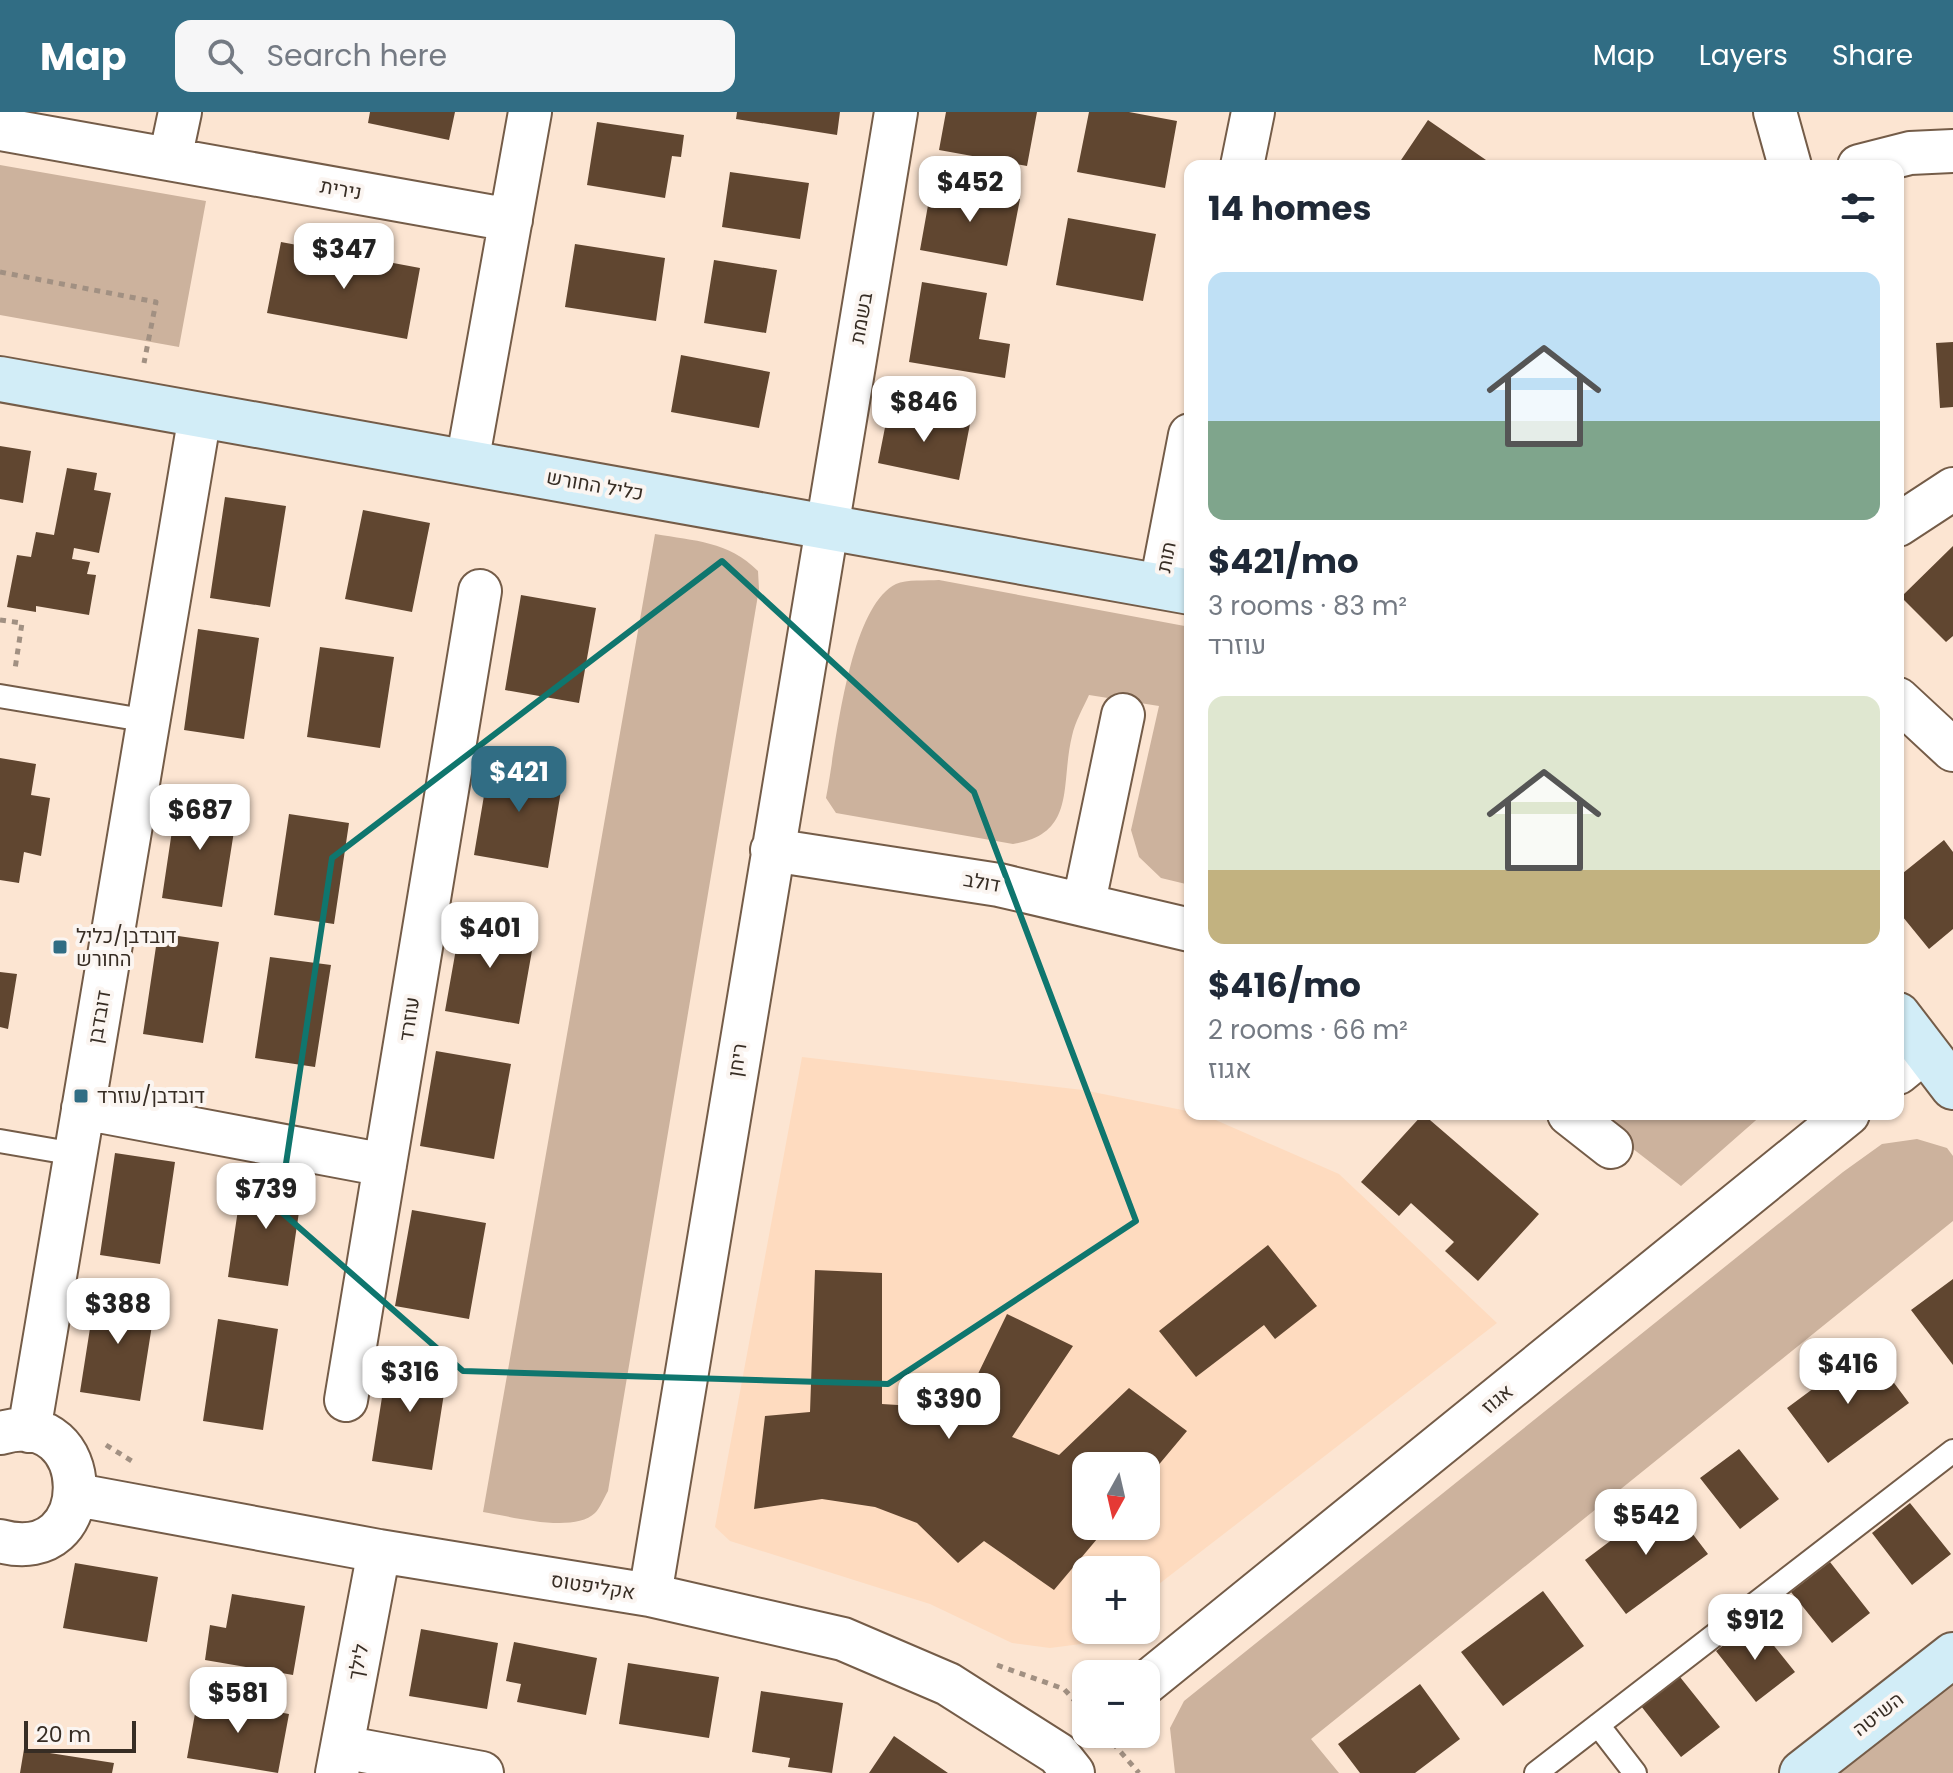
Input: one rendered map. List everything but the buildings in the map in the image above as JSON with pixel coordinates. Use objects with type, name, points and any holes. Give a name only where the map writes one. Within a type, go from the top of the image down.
[{"type":"street","points":[[170,159],[180,112]]},
{"type":"street","points":[[467,463],[530,112]]},
{"type":"street","name":"בשמת","points":[[825,524],[896,112]]},
{"type":"street","points":[[1243,160],[1253,112]]},
{"type":"street","points":[[1775,112],[1788,160]]},
{"type":"street","name":"נירית","points":[[0,129],[511,220]]},
{"type":"street","points":[[1883,160],[1910,153],[1953,151]]},
{"type":"street","name":"כליל החורש","points":[[0,379],[1175,588]]},
{"type":"street","name":"דובדבן","points":[[14,1432],[75,1154],[200,415]]},
{"type":"street","points":[[1904,521],[1953,489]]},
{"type":"street","name":"תות","points":[[1175,588],[1184,496]]},
{"type":"street","name":"ריחן","points":[[650,1595],[825,524]]},
{"type":"street","name":"עוזרד","points":[[346,1400],[480,591]]},
{"type":"street","points":[[1904,705],[1953,750]]},
{"type":"street","points":[[1084,902],[1123,715]]},
{"type":"street","name":"דולב","points":[[772,850],[999,885],[1084,902],[1184,928]]},
{"type":"street","points":[[1904,1035],[1912,1062],[1953,1087]]},
{"type":"street","points":[[83,1108],[385,1165]]},
{"type":"street","points":[[1577,1120],[1611,1147]]},
{"type":"street","name":"אגוז","points":[[1160,1672],[1841,1120]]},
{"type":"street","points":[[1,1547],[30,1544],[47,1538],[67,1520],[77,1495],[74,1468],[65,1453],[45,1436],[14,1432]]},
{"type":"street","name":"אקליפטוס","points":[[77,1495],[379,1551],[650,1595],[843,1639],[948,1684],[1072,1753]]},
{"type":"street","name":"לילך","points":[[340,1760],[379,1551]]},
{"type":"street","name":"השיטה","points":[[1802,1773],[1953,1655]]},
{"type":"street","points":[[340,1760],[482,1773]]},
{"type":"lane","points":[[5,697],[149,721]]},
{"type":"lane","points":[[0,1141],[75,1154]]},
{"type":"lane","points":[[1536,1773],[1953,1451]]},
{"type":"lane","points":[[1598,1725],[1635,1773]]},
{"type":"path","points":[[0,272],[156,302],[137,403]]},
{"type":"path","points":[[0,620],[22,623],[5,697]]},
{"type":"path","points":[[1064,1689],[1072,1698]]},
{"type":"path","points":[[1117,1748],[1139,1773]]},
{"type":"highlighted area","points":[[722,561],[974,792],[1136,1221],[888,1384],[463,1371],[279,1210],[332,858]]},
{"type":"shaded area","points":[[0,165],[206,201],[179,347],[0,315]]},
{"type":"shaded area","points":[[655,534],[710,544],[735,554],[758,571],[759,589],[608,1491],[597,1511],[585,1519],[541,1522],[483,1512]]},
{"type":"shaded area","points":[[939,580],[1184,626],[1184,884],[1161,878],[1139,857],[1131,830],[1159,706],[1089,695],[1072,736],[1065,789],[1057,818],[1048,830],[1033,838],[1013,844],[836,813],[826,798],[855,649],[866,621],[880,598],[896,584]]},
{"type":"shaded area","points":[[802,1057],[1083,1090],[1184,1110],[1184,1120],[1216,1120],[1339,1174],[1497,1323],[1160,1583],[1160,1556],[1072,1556],[1072,1644],[1081,1644],[1050,1648],[1012,1643],[930,1604],[730,1541],[715,1527]]},
{"type":"shaded area","points":[[1596,1120],[1756,1120],[1681,1186]]},
{"type":"shaded area","points":[[1917,1139],[1947,1148],[1953,1156],[1953,1221],[1311,1739],[1339,1773],[1175,1773],[1170,1728],[1184,1701],[1843,1172],[1882,1144]]},
{"type":"shaded area","points":[[1953,1682],[1953,1773],[1835,1773]]},
{"type":"place","name":"דובדבן/כליל החורש","points":[[60,947]]},
{"type":"place","name":"דובדבן/עוזרד","points":[[81,1096]]}]
